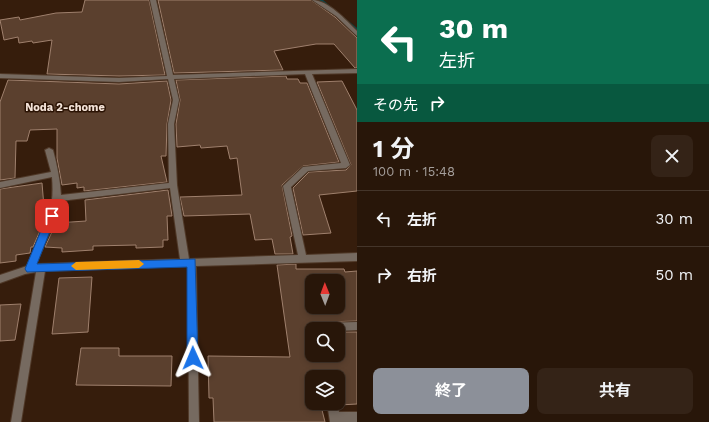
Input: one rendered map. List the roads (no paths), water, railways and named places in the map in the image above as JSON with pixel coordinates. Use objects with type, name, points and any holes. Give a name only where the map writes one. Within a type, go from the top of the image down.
[{"type":"street","points":[[153,0],[176,100],[171,124],[173,185],[188,262],[194,422]]},
{"type":"street","points":[[315,0],[338,15],[357,34]]},
{"type":"street","points":[[0,76],[119,80],[172,78],[216,74],[357,71]]},
{"type":"street","points":[[303,259],[287,186],[306,169],[346,165],[308,73]]},
{"type":"street","points":[[30,269],[52,216],[57,198],[55,174],[49,150]]},
{"type":"street","points":[[0,185],[55,174]]},
{"type":"street","points":[[57,198],[173,185]]},
{"type":"street","points":[[0,279],[41,267],[357,257]]},
{"type":"street","points":[[16,422],[41,267]]},
{"type":"street","points":[[345,326],[357,326]]},
{"type":"street","points":[[333,410],[335,420],[357,418]]},
{"type":"waterway","points":[[321,0],[357,30]]},
{"type":"district","name":"Noda 2-chome","points":[[65,107]]}]
